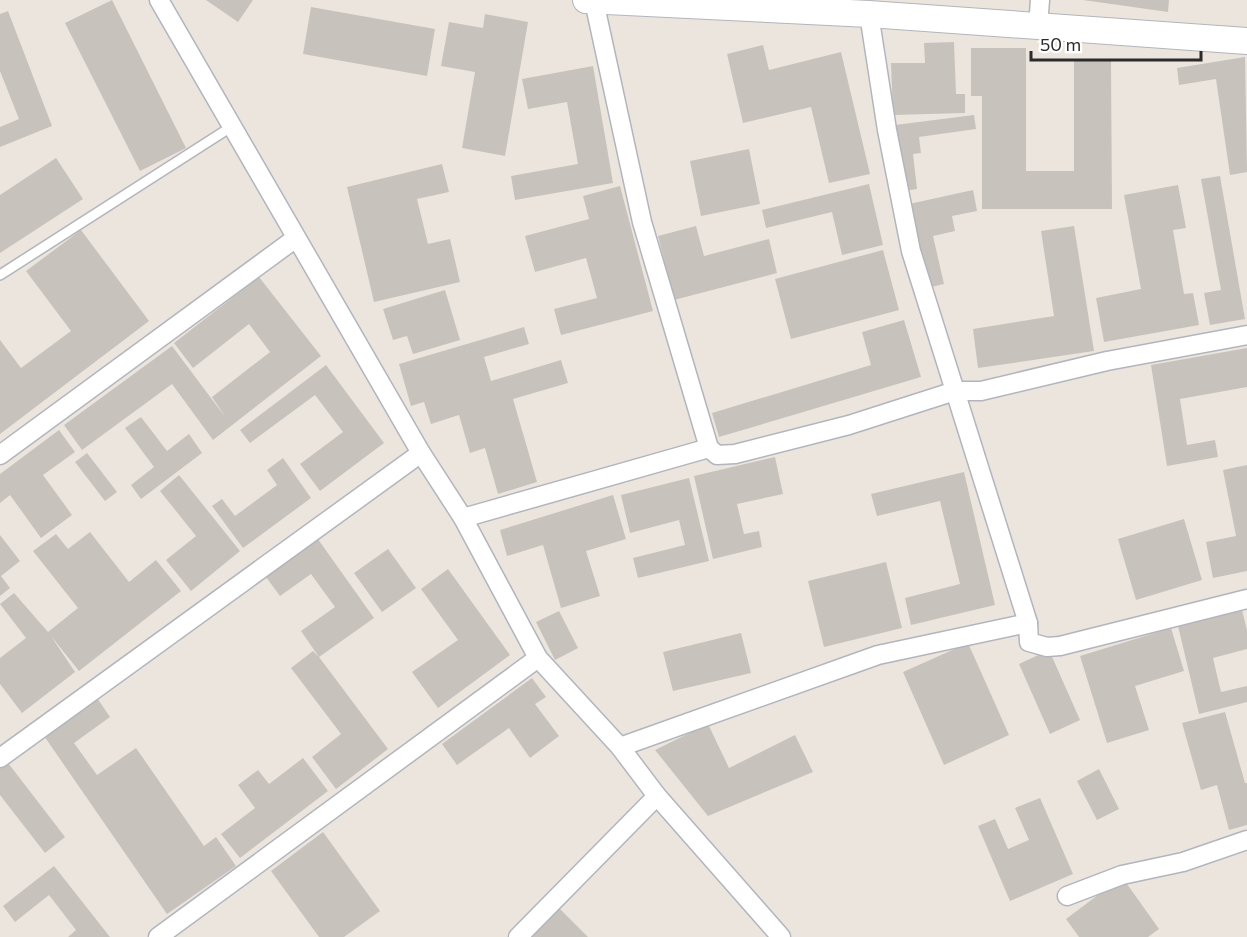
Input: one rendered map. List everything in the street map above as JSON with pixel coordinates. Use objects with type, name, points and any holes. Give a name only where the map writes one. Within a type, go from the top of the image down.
[{"type":"street","points":[[159,0],[421,453],[463,518],[538,658],[620,747],[657,796],[781,937]]},
{"type":"street","points":[[1038,26],[1040,0]]},
{"type":"street","points":[[1247,41],[869,14],[590,1],[642,222],[709,448],[717,455],[735,454],[849,425],[954,391],[981,391],[1107,361],[1247,334]]},
{"type":"street","points":[[869,14],[887,130],[911,251],[1028,623],[1029,642],[1047,647],[1060,646],[1247,598]]},
{"type":"street","points":[[0,455],[296,238]]},
{"type":"street","points":[[463,518],[709,448]]},
{"type":"street","points":[[0,758],[421,453]]},
{"type":"street","points":[[620,747],[878,655],[1028,623]]},
{"type":"street","points":[[158,937],[538,658]]},
{"type":"street","points":[[518,937],[657,796]]},
{"type":"street","points":[[1067,896],[1122,875],[1183,862],[1247,840]]},
{"type":"lane","points":[[0,275],[231,127]]},
{"type":"building","points":[[112,0],[186,148],[140,171],[65,23]]},
{"type":"building","points":[[206,0],[253,0],[238,22]]},
{"type":"building","points":[[1083,0],[1169,0],[1168,12]]},
{"type":"building","points":[[311,7],[435,29],[427,76],[303,54]]},
{"type":"building","points":[[8,11],[52,126],[0,147],[0,127],[19,119],[0,71],[0,14]]},
{"type":"building","points":[[485,14],[528,22],[505,156],[462,148],[475,72],[441,66],[449,22],[483,28]]},
{"type":"building","points":[[954,42],[956,94],[965,94],[965,113],[893,115],[891,63],[925,63],[924,43]]},
{"type":"building","points":[[763,45],[769,70],[841,52],[870,174],[829,183],[811,107],[743,123],[727,54]]},
{"type":"building","points":[[971,48],[1026,48],[1026,171],[1074,171],[1074,61],[1111,61],[1112,209],[982,209],[982,96],[971,96]]},
{"type":"building","points":[[1245,57],[1247,172],[1230,175],[1216,79],[1179,85],[1177,68]]},
{"type":"building","points":[[593,66],[613,183],[515,200],[511,176],[578,164],[567,102],[528,109],[522,79]]},
{"type":"building","points":[[974,115],[976,129],[919,137],[921,153],[913,154],[917,189],[903,191],[895,125]]},
{"type":"building","points":[[749,149],[760,204],[701,216],[690,161]]},
{"type":"building","points":[[56,158],[83,199],[0,253],[0,195]]},
{"type":"building","points":[[442,164],[449,192],[417,199],[428,244],[450,239],[460,282],[374,302],[347,187]]},
{"type":"building","points":[[1220,176],[1245,319],[1210,325],[1204,293],[1221,290],[1201,179]]},
{"type":"building","points":[[869,184],[883,245],[842,255],[832,212],[766,228],[762,210]]},
{"type":"building","points":[[1178,185],[1186,228],[1173,230],[1184,294],[1193,293],[1199,325],[1104,342],[1096,298],[1141,289],[1124,195]]},
{"type":"building","points":[[620,186],[653,311],[561,335],[554,309],[597,298],[586,258],[535,272],[525,236],[589,219],[583,196]]},
{"type":"building","points":[[973,190],[977,211],[952,216],[955,231],[933,236],[944,284],[927,288],[909,204]]},
{"type":"building","points":[[696,226],[704,256],[769,239],[777,273],[674,300],[658,236]]},
{"type":"building","points":[[1074,226],[1094,351],[978,368],[973,329],[1054,316],[1041,231]]},
{"type":"building","points":[[81,230],[149,321],[0,434],[0,340],[21,368],[71,331],[26,271]]},
{"type":"building","points":[[883,250],[899,310],[791,339],[775,279]]},
{"type":"building","points":[[259,277],[321,356],[213,440],[172,384],[82,450],[64,425],[172,346],[226,418],[212,397],[270,352],[249,324],[193,368],[174,343]]},
{"type":"building","points":[[445,290],[460,340],[413,354],[407,336],[393,340],[383,309]]},
{"type":"building","points":[[904,320],[921,377],[719,437],[712,413],[871,365],[862,332]]},
{"type":"building","points":[[524,327],[529,344],[484,357],[491,381],[561,360],[568,383],[513,399],[537,482],[498,494],[485,448],[470,453],[459,415],[431,424],[424,402],[411,406],[399,364]]},
{"type":"building","points":[[1247,348],[1247,387],[1180,399],[1187,445],[1215,440],[1218,457],[1167,466],[1151,365]]},
{"type":"building","points":[[326,365],[384,443],[320,491],[300,464],[343,432],[315,395],[250,443],[240,430]]},
{"type":"building","points":[[141,417],[167,451],[189,434],[202,453],[141,499],[131,485],[154,467],[125,428]]},
{"type":"building","points":[[59,430],[75,452],[43,475],[72,515],[41,538],[10,495],[0,503],[0,474]]},
{"type":"building","points":[[87,453],[117,492],[105,501],[75,462]]},
{"type":"building","points":[[775,457],[783,494],[737,504],[744,534],[759,531],[762,547],[713,559],[694,476]]},
{"type":"building","points":[[283,458],[311,498],[243,548],[212,506],[222,499],[235,516],[277,485],[267,470]]},
{"type":"building","points":[[1247,465],[1247,571],[1213,578],[1206,542],[1236,536],[1223,470]]},
{"type":"building","points":[[964,472],[995,605],[911,625],[905,598],[960,584],[940,501],[877,516],[871,494]]},
{"type":"building","points":[[179,475],[240,551],[191,591],[166,560],[196,536],[160,491]]},
{"type":"building","points":[[689,478],[709,561],[638,578],[633,558],[685,545],[679,520],[630,533],[621,495]]},
{"type":"building","points":[[613,495],[626,539],[586,551],[600,596],[561,608],[543,545],[507,556],[500,530]]},
{"type":"building","points":[[1184,519],[1202,580],[1136,600],[1118,539]]},
{"type":"building","points":[[90,532],[129,582],[156,560],[181,591],[79,671],[51,636],[75,672],[22,713],[0,684],[0,658],[26,638],[0,604],[14,593],[48,632],[78,608],[33,551],[56,534],[68,549]]},
{"type":"building","points":[[0,535],[20,561],[1,576],[10,588],[0,596]]},
{"type":"building","points":[[315,535],[374,618],[319,657],[301,631],[335,607],[311,574],[280,596],[263,573]]},
{"type":"building","points":[[388,549],[416,588],[382,612],[354,573]]},
{"type":"building","points":[[886,562],[902,628],[824,647],[808,581]]},
{"type":"building","points":[[448,569],[510,655],[438,708],[412,672],[458,640],[421,589]]},
{"type":"building","points":[[1242,610],[1247,630],[1247,649],[1213,658],[1221,692],[1247,686],[1247,702],[1199,714],[1178,626]]},
{"type":"building","points":[[559,611],[578,648],[555,660],[536,622]]},
{"type":"building","points":[[1171,628],[1184,671],[1135,686],[1149,730],[1107,743],[1080,656]]},
{"type":"building","points":[[741,633],[751,673],[673,691],[663,652]]},
{"type":"building","points":[[968,643],[1009,735],[944,765],[903,672]]},
{"type":"building","points":[[1049,650],[1080,720],[1050,734],[1019,664]]},
{"type":"building","points":[[313,651],[388,749],[336,789],[312,757],[341,734],[291,668]]},
{"type":"building","points":[[532,678],[546,697],[535,704],[559,736],[530,758],[509,728],[457,765],[442,744]]},
{"type":"building","points":[[95,695],[110,717],[74,743],[97,775],[136,748],[204,846],[216,837],[236,866],[167,914],[42,733]]},
{"type":"building","points":[[1225,712],[1245,783],[1247,783],[1247,825],[1229,830],[1217,785],[1201,790],[1182,723]]},
{"type":"building","points":[[708,724],[729,768],[795,735],[813,772],[708,816],[655,750]]},
{"type":"building","points":[[303,758],[328,791],[240,858],[221,834],[255,808],[238,785],[258,770],[269,784]]},
{"type":"building","points":[[5,759],[65,837],[45,853],[0,795],[0,763]]},
{"type":"building","points":[[1099,769],[1119,809],[1097,820],[1077,781]]},
{"type":"building","points":[[1040,798],[1073,874],[1010,901],[978,826],[995,819],[1008,849],[1029,840],[1015,808]]},
{"type":"building","points":[[323,832],[380,911],[344,937],[319,937],[271,871]]},
{"type":"building","points":[[54,866],[110,937],[68,937],[76,930],[49,895],[15,922],[3,906]]},
{"type":"building","points":[[1122,877],[1159,929],[1148,937],[1079,937],[1066,919]]},
{"type":"building","points":[[556,905],[588,937],[524,937]]}]
